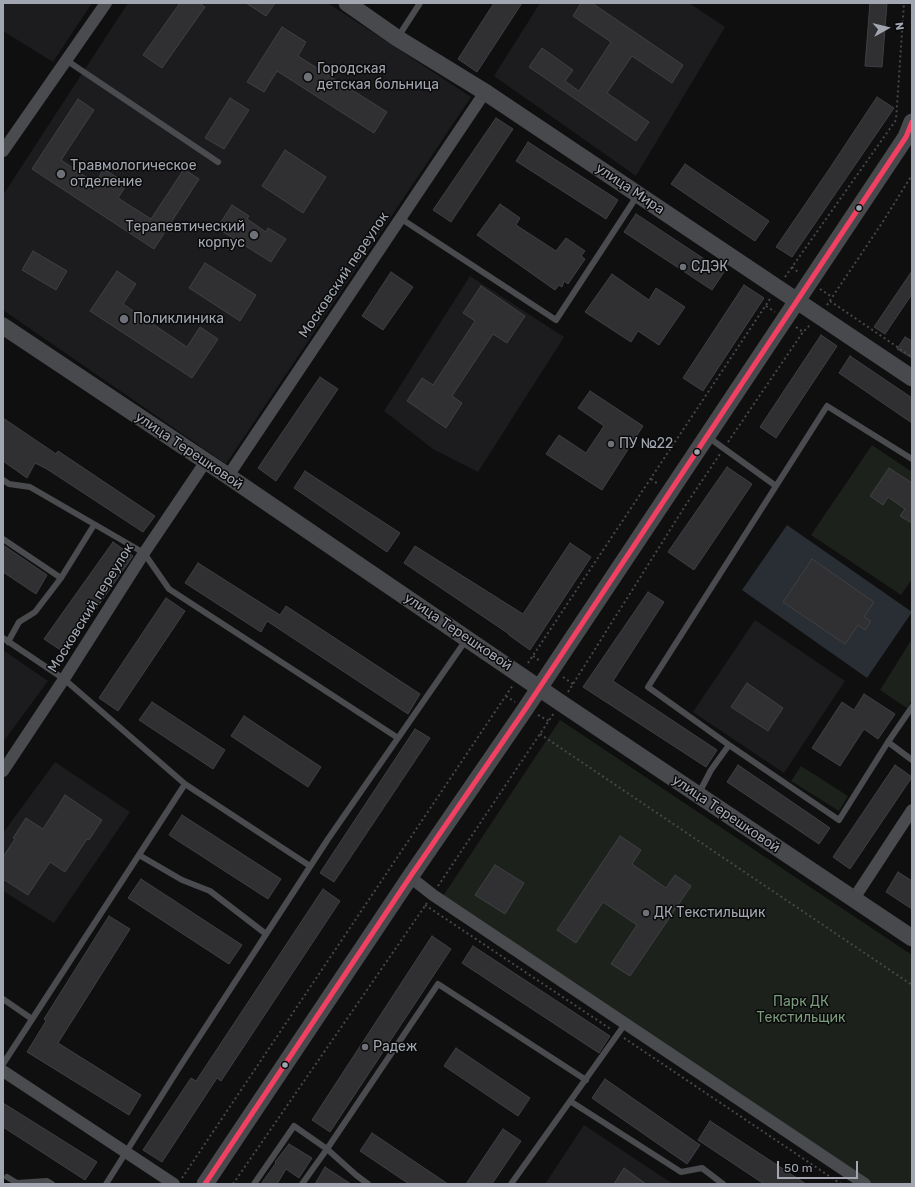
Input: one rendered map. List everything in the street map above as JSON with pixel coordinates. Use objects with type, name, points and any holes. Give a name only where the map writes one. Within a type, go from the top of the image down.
[{"type":"street","points":[[3,151],[106,3]]},
{"type":"street","name":"улица Мира","points":[[347,3],[398,38],[485,92],[912,378]]},
{"type":"street","name":"Московский переулок","points":[[228,476],[485,92]]},
{"type":"street","points":[[206,1184],[906,137],[912,122]]},
{"type":"street","name":"улица Терешковой","points":[[3,326],[206,461],[853,900],[912,938]]},
{"type":"street","name":"Московский переулок","points":[[3,771],[64,679],[144,553],[206,461]]},
{"type":"street","points":[[853,900],[912,810]]},
{"type":"street","points":[[410,877],[625,1024],[865,1184]]},
{"type":"street","points":[[3,1071],[174,1184]]},
{"type":"lane","points":[[398,38],[420,3]]},
{"type":"lane","points":[[66,60],[218,162]]},
{"type":"lane","points":[[400,218],[556,320],[638,194]]},
{"type":"lane","points":[[912,459],[827,406],[648,687],[729,745],[839,820],[912,707]]},
{"type":"lane","points":[[707,436],[776,486]]},
{"type":"lane","points":[[3,480],[9,484],[30,487],[144,553],[169,589],[398,738]]},
{"type":"lane","points":[[94,525],[61,578],[35,612],[19,622],[5,640],[64,679],[185,784],[310,866]]},
{"type":"lane","points":[[3,539],[61,578]]},
{"type":"lane","points":[[106,1184],[310,866],[467,639]]},
{"type":"lane","points":[[888,742],[912,760]]},
{"type":"lane","points":[[699,795],[711,770],[729,745]]},
{"type":"lane","points":[[3,1064],[185,784]]},
{"type":"lane","points":[[139,855],[182,880],[210,891],[266,934]]},
{"type":"lane","points":[[302,1184],[438,984],[586,1080]]},
{"type":"lane","points":[[3,999],[32,1019]]},
{"type":"lane","points":[[511,1184],[625,1024]]},
{"type":"lane","points":[[570,1101],[681,1172],[702,1168],[723,1184]]},
{"type":"lane","points":[[254,1184],[294,1126],[327,1149],[368,1184]]},
{"type":"lane","points":[[7,1177],[18,1183],[47,1181],[52,1184]]},
{"type":"path","points":[[178,1184],[778,288],[896,120],[904,3]]},
{"type":"path","points":[[233,1184],[433,894],[561,703],[687,503],[803,332],[819,316],[830,301],[912,175]]},
{"type":"path","points":[[830,301],[912,357]]},
{"type":"path","points":[[540,734],[912,985]]},
{"type":"path","points":[[425,905],[841,1184]]},
{"type":"shaded area","points":[[3,3],[92,3],[53,62],[3,31]]},
{"type":"shaded area","points":[[128,3],[328,3],[471,97],[226,464],[3,310],[3,195]]},
{"type":"shaded area","points":[[540,3],[689,3],[725,27],[636,176],[494,76]]},
{"type":"shaded area","points":[[470,276],[564,337],[478,472],[433,449],[384,411]]},
{"type":"shaded area","points":[[787,525],[912,612],[867,678],[742,590]]},
{"type":"shaded area","points":[[755,620],[845,681],[784,773],[693,712]]},
{"type":"shaded area","points":[[3,650],[48,681],[3,742]]},
{"type":"shaded area","points":[[55,762],[130,812],[54,923],[3,891],[3,833]]},
{"type":"shaded area","points":[[584,1125],[673,1184],[545,1184]]},
{"type":"green space","points":[[872,445],[912,472],[912,579],[901,595],[811,535]]},
{"type":"green space","points":[[912,639],[912,700],[907,708],[880,690]]},
{"type":"green space","name":"Парк ДК Текстильщик","points":[[560,720],[912,955],[912,1184],[866,1184],[441,899]]},
{"type":"green space","points":[[801,766],[848,796],[839,811],[791,781]]},
{"type":"building","points":[[180,3],[199,3],[205,7],[162,68],[143,55]]},
{"type":"building","points":[[246,3],[275,3],[266,16]]},
{"type":"building","points":[[494,3],[522,3],[477,72],[458,59]]},
{"type":"building","points":[[581,3],[592,3],[683,65],[672,83],[632,56],[607,93],[649,122],[636,141],[529,67],[542,48],[573,70],[565,81],[579,91],[611,42],[573,16]]},
{"type":"building","points":[[870,3],[887,3],[882,67],[865,66]]},
{"type":"building","name":"Городская детская больница","points":[[282,27],[306,42],[298,56],[387,112],[374,133],[277,71],[264,92],[247,82]]},
{"type":"building","points":[[877,97],[894,108],[792,257],[776,247]]},
{"type":"building","points":[[230,98],[249,110],[224,149],[205,138]]},
{"type":"building","name":"Травмологическое отделение","points":[[78,99],[94,110],[61,160],[95,183],[104,169],[127,184],[118,198],[151,219],[184,169],[199,179],[154,249],[32,169]]},
{"type":"building","points":[[496,118],[513,129],[451,222],[433,210]]},
{"type":"building","points":[[528,142],[618,200],[606,219],[516,161]]},
{"type":"building","points":[[285,150],[326,177],[303,213],[262,186]]},
{"type":"building","points":[[685,164],[769,221],[755,241],[671,184]]},
{"type":"building","points":[[500,204],[520,218],[516,225],[556,251],[566,238],[585,251],[581,256],[585,259],[568,284],[564,281],[562,287],[559,285],[555,290],[477,235]]},
{"type":"building","name":"Терапевтический корпус","points":[[232,205],[249,216],[247,219],[266,232],[268,228],[286,239],[271,262],[217,228]]},
{"type":"building","points":[[636,214],[724,272],[712,290],[624,232]]},
{"type":"building","points":[[33,251],[67,271],[56,290],[22,270]]},
{"type":"building","points":[[205,263],[256,295],[240,321],[189,288]]},
{"type":"building","name":"Поликлиника","points":[[117,271],[136,284],[123,304],[187,347],[200,327],[218,339],[192,378],[90,311]]},
{"type":"building","points":[[912,271],[912,294],[885,334],[874,327]]},
{"type":"building","points":[[391,272],[413,287],[383,330],[362,316]]},
{"type":"building","points":[[612,274],[649,300],[656,288],[685,307],[659,345],[638,331],[631,342],[585,312]]},
{"type":"building","points":[[744,285],[764,298],[703,391],[683,378]]},
{"type":"building","points":[[481,286],[525,316],[507,343],[493,334],[452,396],[462,403],[446,428],[407,401],[422,378],[433,385],[475,321],[463,313]]},
{"type":"building","points":[[821,335],[837,346],[776,438],[760,427]]},
{"type":"building","points":[[905,337],[912,341],[912,358],[897,349]]},
{"type":"building","points":[[850,356],[912,398],[912,423],[839,373]]},
{"type":"building","points":[[320,377],[338,389],[276,481],[258,468]]},
{"type":"building","name":"ПУ №22","points":[[590,391],[643,426],[602,490],[546,454],[559,435],[586,453],[604,426],[578,408]]},
{"type":"building","points":[[3,418],[56,454],[58,451],[155,516],[143,532],[47,469],[35,463],[27,478],[3,461]]},
{"type":"building","points":[[727,467],[752,484],[694,570],[668,552]]},
{"type":"building","points":[[889,468],[912,483],[912,523],[900,516],[905,509],[888,497],[883,505],[870,496]]},
{"type":"building","points":[[305,471],[400,533],[387,552],[294,488]]},
{"type":"building","points":[[113,542],[133,556],[65,653],[44,639]]},
{"type":"building","points":[[570,543],[591,557],[530,650],[509,634],[404,563],[415,546],[523,614]]},
{"type":"building","points":[[3,545],[47,575],[36,594],[3,572]]},
{"type":"building","points":[[812,559],[874,602],[864,617],[871,621],[865,630],[858,625],[845,644],[783,602]]},
{"type":"building","points":[[198,563],[280,615],[286,606],[420,694],[408,714],[267,621],[261,632],[185,583]]},
{"type":"building","points":[[648,592],[664,602],[613,681],[717,750],[706,767],[583,687]]},
{"type":"building","points":[[166,598],[185,611],[118,711],[99,698]]},
{"type":"building","points":[[747,683],[783,708],[768,731],[731,707]]},
{"type":"building","points":[[864,694],[895,714],[878,739],[864,729],[840,766],[812,748],[842,702],[854,710]]},
{"type":"building","points":[[152,702],[225,750],[213,769],[139,720]]},
{"type":"building","points":[[244,716],[321,767],[308,787],[231,736]]},
{"type":"building","points":[[415,729],[430,738],[334,882],[320,873]]},
{"type":"building","points":[[738,765],[830,828],[819,844],[727,782]]},
{"type":"building","points":[[895,765],[912,777],[850,869],[833,857]]},
{"type":"building","points":[[65,795],[102,820],[89,840],[87,839],[65,872],[50,862],[28,895],[3,879],[3,857],[26,818],[43,829]]},
{"type":"building","points":[[182,815],[281,879],[268,899],[169,835]]},
{"type":"building","name":"ДК Текстильщик","points":[[620,836],[641,850],[632,864],[666,888],[675,875],[691,886],[630,976],[611,964],[637,925],[603,902],[576,943],[557,930]]},
{"type":"building","points":[[495,865],[524,883],[505,914],[475,895]]},
{"type":"building","points":[[898,872],[912,881],[912,909],[886,892]]},
{"type":"building","points":[[141,879],[242,945],[229,964],[128,898]]},
{"type":"building","points":[[323,889],[340,901],[221,1081],[217,1078],[162,1162],[143,1150],[191,1078],[196,1081]]},
{"type":"building","points":[[109,916],[130,929],[58,1043],[141,1095],[129,1115],[27,1052],[46,1021],[44,1019]]},
{"type":"building","points":[[432,936],[451,949],[330,1132],[312,1120]]},
{"type":"building","points":[[473,946],[610,1036],[599,1053],[462,963]]},
{"type":"building","points":[[456,1048],[530,1098],[518,1116],[444,1066]]},
{"type":"building","points":[[605,1079],[700,1145],[687,1164],[592,1098]]},
{"type":"building","points":[[3,1103],[97,1162],[85,1180],[3,1127]]},
{"type":"building","points":[[710,1121],[806,1184],[764,1184],[698,1140]]},
{"type":"building","points":[[503,1129],[521,1141],[492,1184],[466,1184]]},
{"type":"building","points":[[372,1133],[448,1184],[409,1184],[360,1151]]},
{"type":"building","points":[[289,1144],[312,1158],[299,1178],[286,1169],[277,1184],[261,1184],[276,1163],[275,1162]]},
{"type":"building","points":[[325,1167],[351,1184],[315,1184]]},
{"type":"building","points":[[624,1168],[646,1184],[614,1184]]},
{"type":"transit line","points":[[205,1184],[410,877],[526,708],[906,137],[912,122]]},
{"type":"place","name":"Городская детская больница","points":[[308,77]]},
{"type":"place","name":"Травмологическое отделение","points":[[61,174]]},
{"type":"place","name":"Терапевтический корпус","points":[[254,235]]},
{"type":"place","name":"СДЭК","points":[[683,267]]},
{"type":"place","name":"Поликлиника","points":[[124,319]]},
{"type":"place","name":"ПУ №22","points":[[611,444]]},
{"type":"place","name":"ДК Текстильщик","points":[[646,913]]},
{"type":"place","name":"Радеж","points":[[365,1047]]}]
